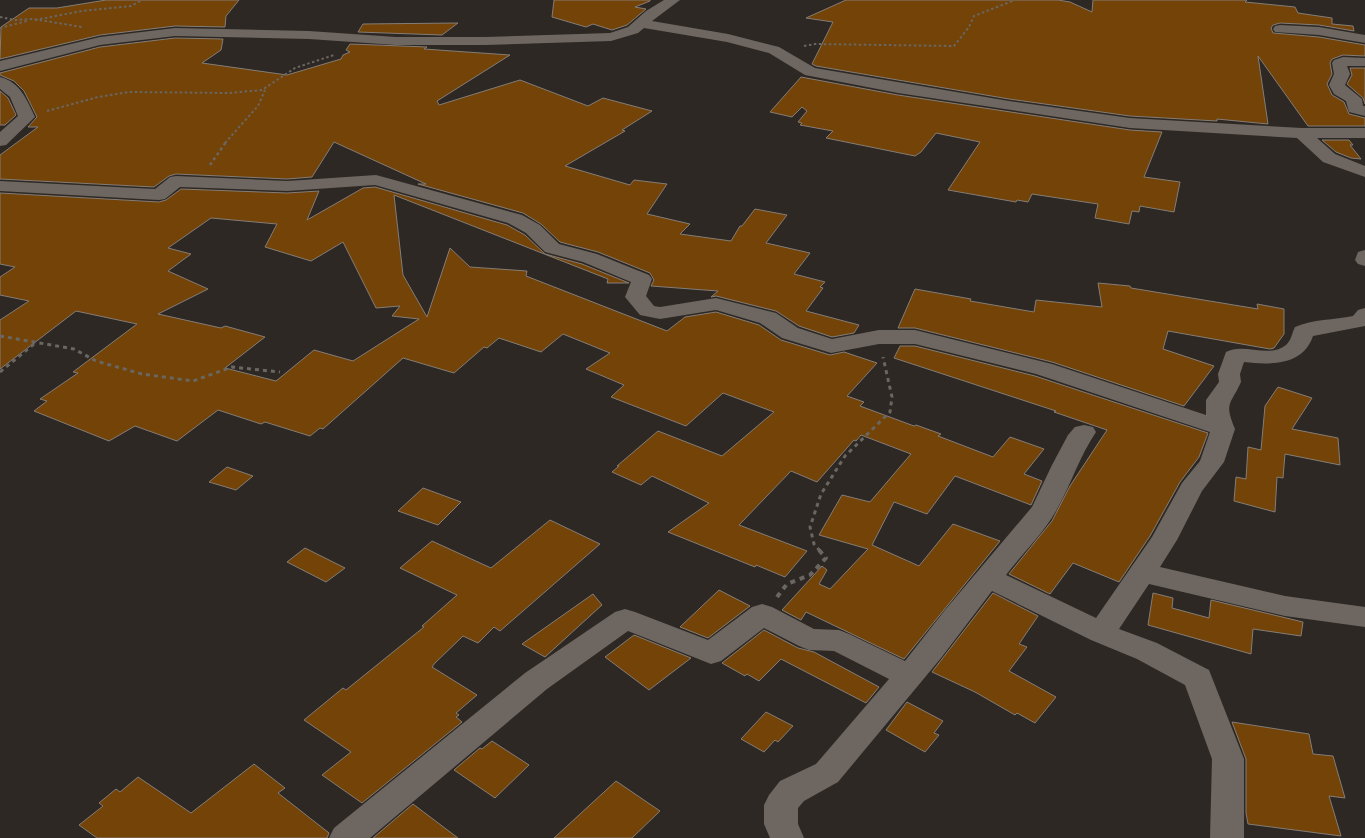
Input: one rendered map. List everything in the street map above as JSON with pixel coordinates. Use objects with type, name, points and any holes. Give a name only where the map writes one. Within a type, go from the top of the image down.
[{"type":"street","points":[[0,66],[100,41],[175,32],[309,35],[396,41],[561,40],[611,37],[633,30],[651,14],[673,0]]},
{"type":"street","points":[[642,24],[728,38],[774,50],[810,72],[935,94],[1130,123],[1302,133],[1365,133]]},
{"type":"street","points":[[1319,31],[1323,46]]},
{"type":"street","points":[[1286,38],[1319,31],[1365,39]]},
{"type":"street","points":[[1365,62],[1343,61],[1339,63],[1342,74],[1337,85],[1340,91],[1354,99],[1355,109],[1365,111]]},
{"type":"street","points":[[0,82],[17,95],[27,117],[0,141]]},
{"type":"street","points":[[1302,133],[1329,158],[1365,172]]},
{"type":"street","points":[[0,186],[159,195],[176,181],[287,186],[376,180],[515,219],[533,229],[552,248],[590,258],[642,279],[635,297],[647,311],[660,312],[716,304],[768,318],[790,333],[831,346],[879,337],[914,337],[1044,369],[1223,429]]},
{"type":"street","points":[[1102,633],[1164,540],[1191,489],[1212,462],[1223,429],[1216,412],[1218,400],[1230,382],[1229,374],[1234,357],[1237,355],[1286,355],[1298,347],[1302,340],[1303,332],[1312,328],[1361,321],[1365,314]]},
{"type":"street","points":[[787,838],[781,824],[781,805],[792,791],[827,773],[989,578],[1044,510],[1064,465],[1077,440],[1084,432]]},
{"type":"street","points":[[1143,573],[1285,606],[1365,617]]},
{"type":"street","points":[[989,578],[1102,633],[1147,651],[1198,678],[1228,759],[1227,838]]},
{"type":"street","points":[[346,838],[536,681],[625,619],[711,653],[762,614],[809,639],[839,641],[909,676]]},
{"type":"path","points":[[0,28],[82,11],[131,6],[142,0]]},
{"type":"path","points":[[774,50],[815,44],[954,46],[969,27],[974,16],[1015,0]]},
{"type":"path","points":[[0,17],[83,28],[100,41]]},
{"type":"path","points":[[27,117],[88,99],[127,92],[222,94],[265,89],[285,74],[316,60],[342,53]]},
{"type":"path","points":[[176,181],[206,170],[226,142],[258,106],[265,89]]},
{"type":"path","points":[[0,336],[74,349],[96,361],[142,374],[193,381],[232,367],[280,372]]},
{"type":"path","points":[[762,614],[787,584],[810,575],[826,558],[814,544],[810,527],[821,494],[845,456],[890,412],[892,397],[879,337]]},
{"type":"path","points":[[0,372],[35,343]]},
{"type":"building","points":[[106,0],[239,0],[226,16],[225,27],[175,26],[100,35],[0,59],[1,27],[29,8],[57,8]]},
{"type":"building","points":[[554,0],[650,1],[635,7],[646,9],[627,25],[612,30],[593,24],[586,27],[552,17]]},
{"type":"building","points":[[846,0],[1058,0],[1070,2],[1092,12],[1093,0],[1247,0],[1245,2],[1295,7],[1298,13],[1332,18],[1332,24],[1353,26],[1354,31],[1319,25],[1280,23],[1273,25],[1271,28],[1273,33],[1319,37],[1365,45],[1365,56],[1343,55],[1332,59],[1330,63],[1332,74],[1327,84],[1332,95],[1344,102],[1349,114],[1365,118],[1365,126],[1308,126],[1258,56],[1268,124],[1217,119],[1217,121],[1130,116],[1009,99],[816,66],[812,64],[833,22],[806,18]]},
{"type":"building","points":[[458,23],[442,35],[358,32],[363,24]]},
{"type":"building","points":[[175,38],[223,39],[221,50],[202,63],[287,75],[341,59],[343,55],[350,52],[346,50],[350,44],[427,47],[424,49],[510,55],[437,101],[439,105],[520,80],[588,106],[603,98],[652,111],[622,130],[625,131],[565,166],[630,185],[634,180],[667,184],[647,214],[690,224],[680,234],[731,241],[740,226],[755,209],[787,215],[766,243],[810,253],[794,274],[825,282],[820,287],[823,288],[806,311],[859,325],[854,333],[832,337],[799,326],[776,311],[716,296],[711,297],[718,291],[651,286],[654,280],[650,273],[598,252],[560,242],[541,224],[523,213],[418,184],[426,184],[334,142],[312,177],[287,179],[176,174],[169,176],[154,187],[0,179],[0,155],[38,127],[28,127],[37,117],[24,91],[14,81],[0,75],[0,73],[100,47]]},
{"type":"building","points":[[1350,68],[1365,68],[1365,104],[1363,98],[1347,84],[1352,75]]},
{"type":"building","points":[[801,77],[898,95],[1130,130],[1162,132],[1144,177],[1180,182],[1174,212],[1140,206],[1139,212],[1132,211],[1129,224],[1095,218],[1098,204],[1032,194],[1028,202],[1017,200],[1016,202],[948,190],[980,142],[936,133],[921,152],[915,156],[826,138],[833,131],[800,125],[802,123],[798,122],[807,111],[802,107],[792,117],[770,112]]},
{"type":"building","points":[[0,91],[8,98],[16,115],[5,125],[0,125]]},
{"type":"building","points":[[1322,140],[1349,140],[1353,145],[1350,145],[1361,159],[1351,158],[1336,152]]},
{"type":"building","points":[[375,187],[507,225],[525,235],[545,254],[582,264],[629,283],[607,283],[608,279],[394,195],[403,275],[427,317],[450,248],[470,267],[527,271],[526,276],[667,331],[685,317],[716,312],[759,325],[781,340],[830,355],[844,352],[877,363],[847,396],[864,402],[860,406],[941,434],[938,436],[993,457],[1010,437],[1044,449],[1024,474],[1042,481],[1031,505],[955,476],[927,514],[894,502],[872,545],[919,566],[953,524],[1000,541],[904,659],[806,612],[801,620],[782,610],[822,566],[827,570],[819,584],[830,589],[868,549],[819,535],[842,495],[870,502],[911,454],[861,435],[856,441],[854,440],[817,482],[791,471],[739,525],[807,551],[785,577],[756,565],[755,567],[668,532],[709,503],[652,476],[641,485],[612,472],[658,431],[722,456],[774,412],[723,393],[686,426],[611,397],[624,385],[586,369],[610,353],[563,334],[541,352],[499,338],[487,348],[484,347],[454,373],[403,358],[323,429],[320,428],[310,436],[265,422],[261,424],[218,410],[177,441],[135,426],[109,441],[34,411],[47,401],[40,399],[78,373],[73,372],[137,324],[76,311],[0,369],[0,320],[29,301],[0,295],[0,277],[15,267],[0,264],[0,193],[159,202],[166,200],[181,189],[287,193],[319,191],[307,220],[363,188]],"holes":[[[211,218],[277,224],[265,247],[311,261],[343,242],[376,308],[400,306],[392,316],[419,319],[353,361],[314,350],[276,381],[225,368],[265,337],[225,326],[221,328],[158,314],[208,289],[168,271],[191,254],[168,248]]]},
{"type":"building","points":[[1098,283],[1130,286],[1131,288],[1258,309],[1257,304],[1284,309],[1284,334],[1274,348],[1270,349],[1168,331],[1163,349],[1214,366],[1184,406],[1052,362],[915,328],[898,328],[915,289],[1034,312],[1036,300],[1102,307]]},
{"type":"building","points":[[900,346],[915,346],[1035,376],[1208,433],[1199,457],[1180,482],[1150,536],[1119,582],[1073,563],[1050,594],[1009,574],[1052,521],[1070,486],[1107,430],[1054,412],[1056,411],[894,358]]},
{"type":"building","points":[[1278,387],[1312,398],[1292,429],[1338,438],[1340,465],[1285,454],[1283,478],[1277,477],[1275,512],[1234,501],[1236,477],[1246,479],[1248,447],[1261,450],[1265,406]]},
{"type":"building","points":[[227,467],[253,476],[236,490],[209,482]]},
{"type":"building","points":[[423,488],[461,502],[438,525],[398,511]]},
{"type":"building","points":[[550,520],[600,544],[500,631],[494,627],[478,643],[463,636],[435,663],[432,667],[477,695],[456,713],[459,715],[456,717],[462,722],[362,803],[322,775],[351,752],[304,720],[343,688],[346,690],[424,627],[422,626],[457,595],[400,568],[432,541],[491,568]]},
{"type":"building","points":[[305,548],[345,568],[326,582],[287,562]]},
{"type":"building","points":[[719,590],[750,606],[708,638],[680,627]]},
{"type":"building","points":[[993,593],[1038,616],[1019,644],[1027,647],[1009,671],[1056,697],[1035,723],[1017,713],[1015,715],[975,692],[932,672]]},
{"type":"building","points":[[1153,593],[1173,598],[1172,608],[1209,618],[1211,600],[1303,622],[1301,636],[1253,629],[1251,654],[1148,625]]},
{"type":"building","points":[[593,594],[602,605],[545,657],[522,644]]},
{"type":"building","points":[[764,630],[798,648],[814,652],[879,687],[866,703],[781,659],[759,681],[747,674],[745,676],[722,663]]},
{"type":"building","points":[[634,635],[691,658],[649,690],[605,657]]},
{"type":"building","points":[[907,702],[943,721],[934,733],[939,735],[925,752],[886,730]]},
{"type":"building","points":[[766,712],[793,726],[778,742],[775,740],[764,752],[741,739]]},
{"type":"building","points":[[1232,722],[1309,734],[1313,754],[1333,756],[1345,798],[1329,796],[1341,836],[1248,824],[1246,813],[1246,759]]},
{"type":"building","points":[[492,741],[529,765],[495,798],[454,770],[480,748],[482,749]]},
{"type":"building","points":[[254,764],[285,788],[278,793],[329,833],[327,838],[97,838],[79,825],[103,806],[99,803],[116,789],[120,792],[138,777],[191,813]]},
{"type":"building","points":[[616,781],[660,811],[632,838],[554,838]]},
{"type":"building","points":[[413,804],[458,838],[373,838]]}]
